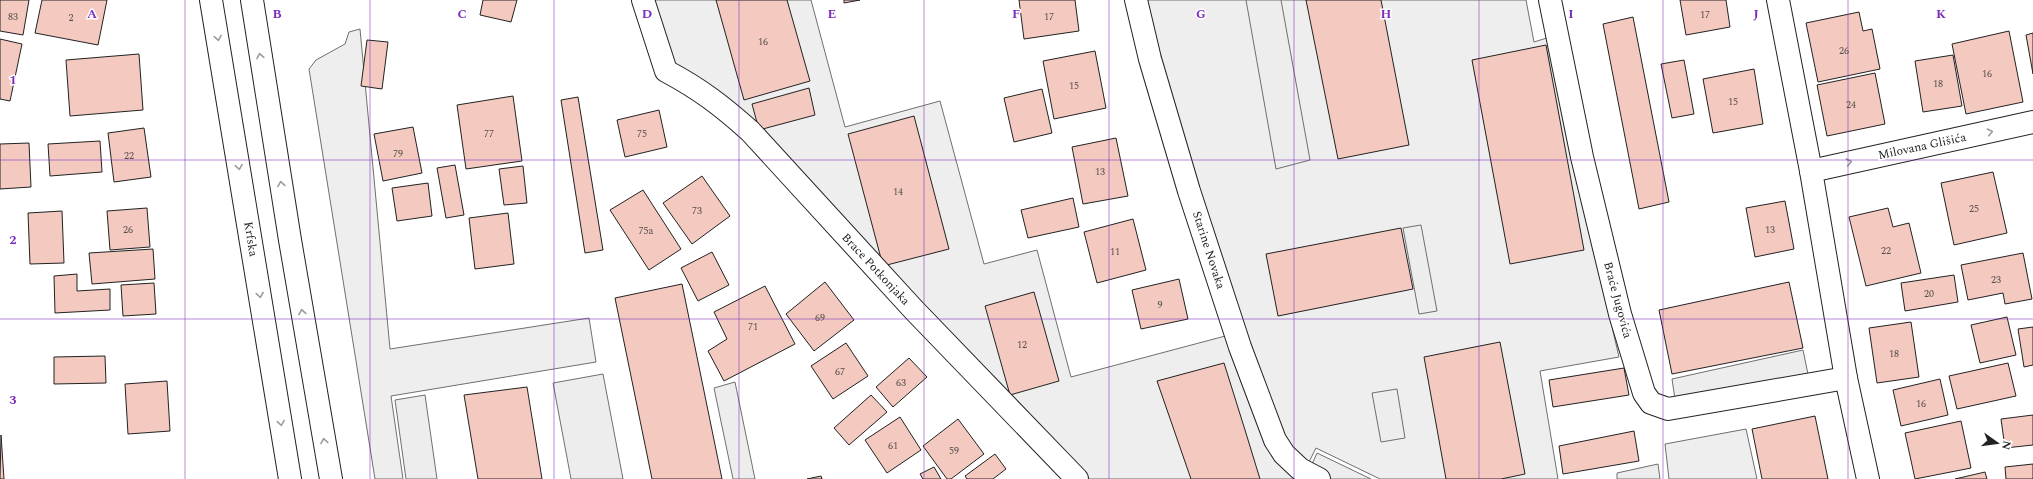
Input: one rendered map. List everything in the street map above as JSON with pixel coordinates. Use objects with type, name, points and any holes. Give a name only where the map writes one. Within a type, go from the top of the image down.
[{"type":"street","name":"Krfska","points":[[211,0],[290,479]]},
{"type":"street","points":[[252,0],[288,232],[331,479]]},
{"type":"street","name":"Brace Potkonjaka","points":[[643,0],[666,71],[694,86],[722,106],[750,131],[914,310],[1076,479]]},
{"type":"street","name":"Starine Novaka","points":[[1136,0],[1163,104],[1251,378],[1274,440],[1284,454],[1300,469],[1319,479]]},
{"type":"street","name":"Braće Jugovića","points":[[1550,0],[1582,157],[1620,314],[1644,393],[1651,403],[1668,409],[1846,378]]},
{"type":"street","points":[[1778,0],[1811,171],[1846,378],[1868,479]]},
{"type":"street","name":"Milovana Glišića","points":[[1811,171],[2033,122]]},
{"type":"shaded area","points":[[649,0],[811,0],[845,127],[940,101],[984,264],[1037,250],[1071,377],[1229,335],[1305,479],[1089,479],[670,61]]},
{"type":"shaded area","points":[[1141,0],[1526,0],[1534,42],[1550,37],[1595,253],[1619,357],[1540,371],[1558,479],[1380,479],[1316,448],[1306,468],[1287,449],[1248,355]]},
{"type":"shaded area","points":[[1246,0],[1281,0],[1310,160],[1276,169]]},
{"type":"shaded area","points":[[360,29],[390,349],[589,318],[596,362],[391,396],[403,479],[375,479],[309,69],[316,60],[345,44],[349,32]]},
{"type":"shaded area","points":[[1421,225],[1437,311],[1419,314],[1403,228]]},
{"type":"shaded area","points":[[1803,350],[1809,379],[1676,406],[1672,379]]},
{"type":"shaded area","points":[[603,374],[623,479],[571,479],[553,383]]},
{"type":"shaded area","points":[[735,382],[755,479],[733,479],[714,388]]},
{"type":"shaded area","points":[[1397,389],[1405,438],[1381,442],[1372,393]]},
{"type":"shaded area","points":[[425,395],[437,479],[406,479],[395,400]]},
{"type":"shaded area","points":[[1746,429],[1757,479],[1669,479],[1665,444]]},
{"type":"shaded area","points":[[1317,453],[1371,479],[1319,479],[1308,473]]},
{"type":"shaded area","points":[[1658,464],[1660,479],[1617,479],[1617,473]]},
{"type":"building","points":[[0,0],[29,0],[23,35],[0,31]]},
{"type":"building","points":[[42,0],[107,0],[98,45],[35,33]]},
{"type":"building","points":[[483,0],[517,0],[511,22],[480,15]]},
{"type":"building","points":[[716,0],[787,0],[810,81],[744,100]]},
{"type":"building","points":[[844,0],[860,0],[844,3]]},
{"type":"building","points":[[1019,0],[1075,0],[1079,31],[1024,39]]},
{"type":"building","points":[[1306,0],[1381,0],[1409,145],[1338,159]]},
{"type":"building","points":[[1680,0],[1726,0],[1730,27],[1686,35]]},
{"type":"building","points":[[1859,12],[1863,31],[1872,29],[1880,69],[1818,82],[1806,23]]},
{"type":"building","points":[[1633,17],[1669,202],[1639,209],[1603,24]]},
{"type":"building","points":[[2009,31],[2023,102],[1966,114],[1952,44]]},
{"type":"building","points":[[2033,33],[2033,74],[2026,35]]},
{"type":"building","points":[[0,39],[22,44],[10,101],[0,99]]},
{"type":"building","points":[[367,40],[388,42],[382,89],[361,86]]},
{"type":"building","points":[[1546,45],[1584,250],[1510,264],[1472,60]]},
{"type":"building","points":[[1095,51],[1106,108],[1054,119],[1043,61]]},
{"type":"building","points":[[139,54],[143,110],[70,116],[66,60]]},
{"type":"building","points":[[1953,55],[1962,106],[1923,112],[1915,61]]},
{"type":"building","points":[[1684,60],[1694,114],[1672,118],[1661,64]]},
{"type":"building","points":[[1754,69],[1763,124],[1713,133],[1703,79]]},
{"type":"building","points":[[1875,73],[1885,124],[1827,136],[1817,85]]},
{"type":"building","points":[[809,88],[815,115],[759,130],[752,104]]},
{"type":"building","points":[[1042,89],[1052,133],[1014,142],[1004,98]]},
{"type":"building","points":[[513,96],[522,161],[466,169],[457,105]]},
{"type":"building","points":[[578,97],[603,250],[585,253],[561,100]]},
{"type":"building","points":[[659,110],[667,147],[625,157],[617,120]]},
{"type":"building","points":[[914,116],[949,249],[883,266],[848,134]]},
{"type":"building","points":[[413,127],[422,173],[383,181],[374,134]]},
{"type":"building","points":[[144,128],[151,177],[114,182],[108,133]]},
{"type":"building","points":[[1116,138],[1128,196],[1083,204],[1072,147]]},
{"type":"building","points":[[100,141],[102,172],[50,176],[48,144]]},
{"type":"building","points":[[29,143],[31,187],[0,189],[0,144]]},
{"type":"building","points":[[455,165],[464,215],[446,218],[437,168]]},
{"type":"building","points":[[523,166],[527,203],[504,205],[499,169]]},
{"type":"building","points":[[1993,172],[2007,233],[1954,245],[1941,183]]},
{"type":"building","points":[[702,176],[730,216],[692,244],[663,203]]},
{"type":"building","points":[[428,183],[432,216],[397,221],[392,188]]},
{"type":"building","points":[[643,190],[681,249],[649,270],[610,210]]},
{"type":"building","points":[[1073,198],[1079,227],[1028,238],[1021,210]]},
{"type":"building","points":[[1785,201],[1794,249],[1755,257],[1746,208]]},
{"type":"building","points":[[147,208],[150,247],[110,250],[107,211]]},
{"type":"building","points":[[1888,208],[1893,227],[1909,223],[1921,273],[1866,286],[1849,217]]},
{"type":"building","points":[[62,211],[64,263],[30,264],[28,213]]},
{"type":"building","points":[[508,213],[514,264],[475,269],[469,218]]},
{"type":"building","points":[[1133,219],[1146,270],[1097,283],[1084,232]]},
{"type":"building","points":[[1401,228],[1413,289],[1278,316],[1266,254]]},
{"type":"building","points":[[153,249],[155,279],[92,284],[89,253]]},
{"type":"building","points":[[712,252],[729,285],[698,301],[681,268]]},
{"type":"building","points":[[2023,253],[2032,299],[2005,304],[2003,293],[1968,300],[1961,265]]},
{"type":"building","points":[[77,274],[77,291],[110,289],[110,310],[55,313],[54,276]]},
{"type":"building","points":[[1954,275],[1958,302],[1905,311],[1901,283]]},
{"type":"building","points":[[1179,279],[1188,319],[1141,329],[1132,290]]},
{"type":"building","points":[[825,282],[854,320],[814,351],[786,314]]},
{"type":"building","points":[[1789,282],[1803,348],[1672,374],[1659,310]]},
{"type":"building","points":[[154,283],[156,314],[123,316],[121,285]]},
{"type":"building","points":[[682,284],[722,479],[652,479],[615,298]]},
{"type":"building","points":[[765,286],[795,344],[724,381],[708,351],[727,339],[714,312]]},
{"type":"building","points":[[1034,292],[1059,381],[1010,395],[985,306]]},
{"type":"building","points":[[2007,317],[2016,355],[1980,363],[1971,325]]},
{"type":"building","points":[[1911,322],[1919,377],[1877,383],[1869,328]]},
{"type":"building","points":[[2033,327],[2033,365],[2024,367],[2018,329]]},
{"type":"building","points":[[1500,342],[1525,474],[1501,479],[1446,479],[1424,357]]},
{"type":"building","points":[[846,343],[868,376],[833,399],[811,366]]},
{"type":"building","points":[[105,356],[106,383],[54,384],[54,357]]},
{"type":"building","points":[[909,358],[927,377],[893,407],[876,387]]},
{"type":"building","points":[[1224,363],[1260,479],[1191,479],[1157,381]]},
{"type":"building","points":[[2008,363],[2016,396],[1957,409],[1949,376]]},
{"type":"building","points":[[1624,368],[1629,395],[1553,407],[1549,380]]},
{"type":"building","points":[[1940,379],[1948,415],[1901,426],[1893,390]]},
{"type":"building","points":[[167,381],[170,431],[128,434],[125,384]]},
{"type":"building","points":[[527,387],[542,479],[478,479],[464,395]]},
{"type":"building","points":[[871,395],[887,412],[849,445],[834,428]]},
{"type":"building","points":[[2033,415],[2033,445],[2005,448],[2001,419]]},
{"type":"building","points":[[1815,416],[1828,479],[1762,479],[1752,429]]},
{"type":"building","points":[[900,417],[921,450],[887,473],[865,440]]},
{"type":"building","points":[[958,419],[984,454],[951,479],[947,479],[923,446]]},
{"type":"building","points":[[1961,421],[1971,468],[1915,479],[1905,433]]},
{"type":"building","points":[[1634,431],[1639,461],[1563,474],[1559,446]]},
{"type":"building","points":[[1,435],[4,479],[0,479]]},
{"type":"building","points":[[995,454],[1006,469],[993,479],[967,479],[965,476]]},
{"type":"building","points":[[2033,464],[2033,479],[2006,479],[2005,467]]},
{"type":"building","points":[[934,467],[941,479],[923,479],[920,474]]},
{"type":"building","points":[[1985,472],[1987,479],[1955,479]]},
{"type":"building","points":[[821,476],[822,479],[807,479]]}]
